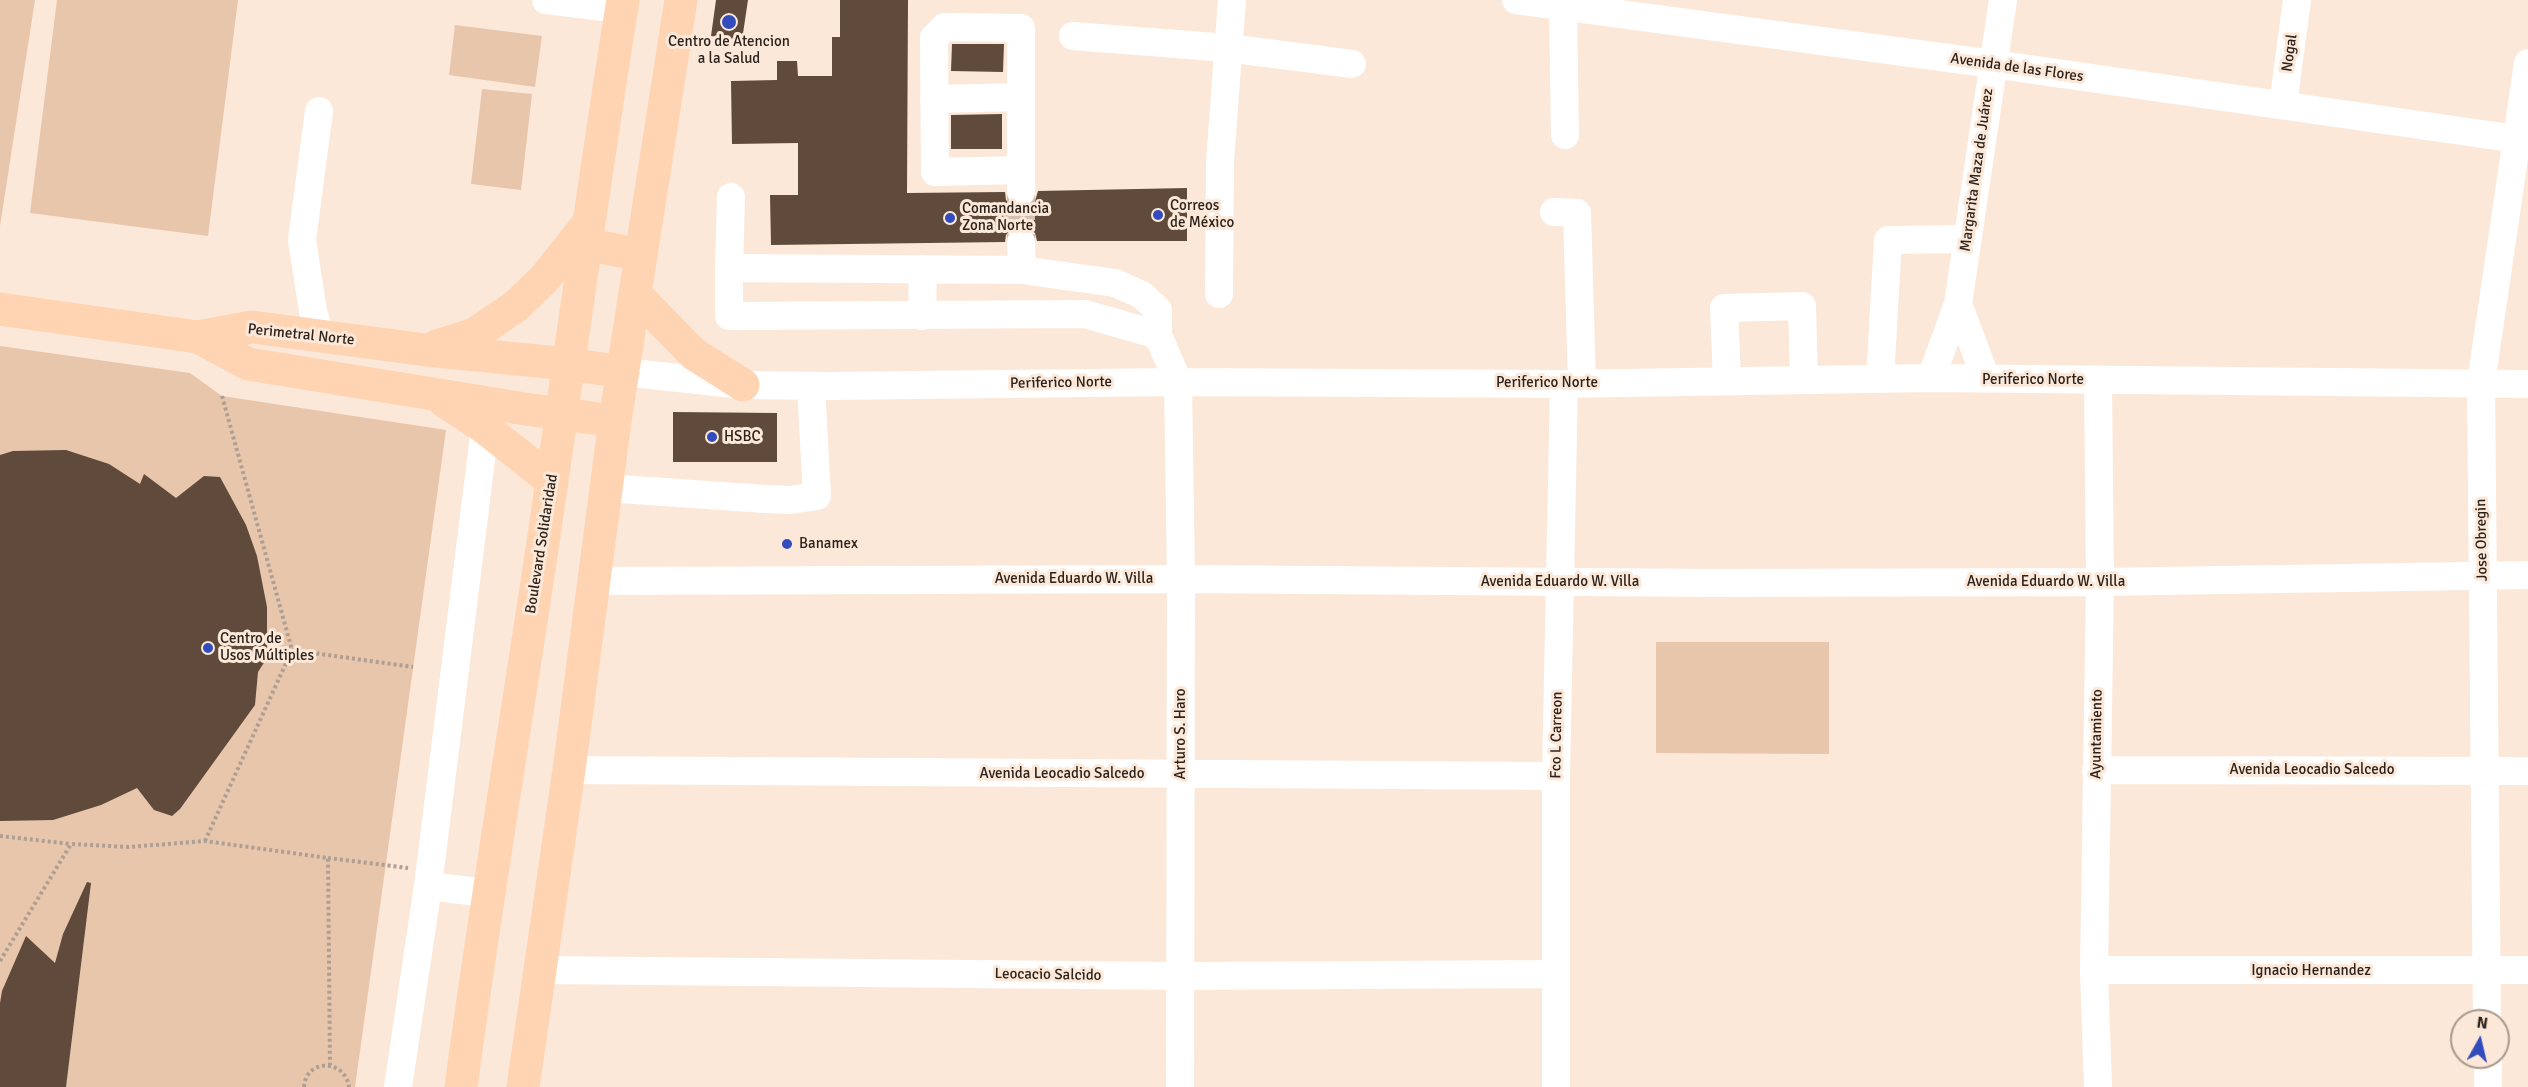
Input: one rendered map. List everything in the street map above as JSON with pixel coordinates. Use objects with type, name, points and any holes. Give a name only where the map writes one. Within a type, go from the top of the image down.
[{"type":"main road","points":[[523,1087],[569,770],[615,421],[681,0]]},
{"type":"main road","name":"Boulevard Solidaridad","points":[[461,1087],[487,893],[552,480],[622,4]]},
{"type":"main road","points":[[426,350],[475,334],[516,306],[587,234],[641,255]]},
{"type":"main road","points":[[635,294],[694,354],[743,384]]},
{"type":"main road","name":"Perimetral Norte","points":[[0,309],[198,337],[252,327],[426,350],[568,364]]},
{"type":"main road","points":[[198,337],[248,364],[435,395],[615,421]]},
{"type":"main road","name":"Periferico Norte","points":[[568,364],[623,372]]},
{"type":"main road","points":[[435,395],[485,428],[552,480]]},
{"type":"street","points":[[1219,294],[1220,162],[1232,0]]},
{"type":"street","name":"Avenida de las Flores","points":[[1516,0],[1993,64],[2517,139]]},
{"type":"street","name":"Margarita Maza de Juárez","points":[[1930,378],[1958,304],[2002,0]]},
{"type":"street","name":"Nogal","points":[[2283,105],[2297,0]]},
{"type":"street","points":[[555,1],[622,4]]},
{"type":"street","points":[[1563,6],[1565,135]]},
{"type":"street","points":[[945,27],[1021,28],[1020,97],[1021,181],[935,172],[934,38],[945,27]]},
{"type":"street","points":[[1073,36],[1228,48],[1352,64]]},
{"type":"street","name":"Jose Obregin","points":[[2487,1009],[2481,383],[2520,177],[2517,139],[2528,63]]},
{"type":"street","points":[[934,99],[1020,97]]},
{"type":"street","points":[[319,111],[302,240],[313,311],[320,336]]},
{"type":"street","points":[[731,197],[729,316],[1085,314],[1158,335]]},
{"type":"street","name":"Fco L Carreon","points":[[1554,212],[1577,213],[1573,383],[1559,582],[1556,776],[1556,1087]]},
{"type":"street","points":[[1880,379],[1888,240],[1967,240]]},
{"type":"street","points":[[1021,242],[1022,270]]},
{"type":"street","points":[[729,268],[1022,270],[1115,283],[1142,295],[1158,310],[1158,335],[1178,382]]},
{"type":"street","points":[[922,316],[923,269]]},
{"type":"street","name":"Margarita Maza de Juárez","points":[[1958,304],[1986,379]]},
{"type":"street","points":[[1726,381],[1724,309],[1802,306],[1804,380]]},
{"type":"street","name":"Periferico Norte","points":[[623,372],[743,384],[811,386],[1178,382],[1573,383],[1930,378],[2528,384]]},
{"type":"street","name":"Ayuntamiento","points":[[2098,380],[2100,582],[2094,970],[2098,1087]]},
{"type":"street","name":"Arturo S. Haro","points":[[1178,382],[1181,579],[1180,1087]]},
{"type":"street","points":[[606,488],[790,500],[817,496],[811,386]]},
{"type":"street","points":[[398,1087],[428,879],[485,428]]},
{"type":"street","name":"Avenida Eduardo W. Villa","points":[[593,581],[1181,579],[2100,582],[2528,575]]},
{"type":"street","name":"Avenida Leocadio Salcedo","points":[[569,770],[1556,776]]},
{"type":"street","name":"Avenida Leocadio Salcedo","points":[[2096,770],[2528,771]]},
{"type":"street","points":[[428,879],[487,893]]},
{"type":"street","name":"Leocacio Salcido","points":[[540,970],[1180,976],[1555,974]]},
{"type":"street","name":"Ignacio Hernandez","points":[[2094,970],[2528,970]]},
{"type":"street","points":[[2488,1069],[2488,1087]]},
{"type":"path","points":[[205,841],[292,650],[222,396]]},
{"type":"path","points":[[292,650],[413,667]]},
{"type":"path","points":[[0,836],[129,848],[205,841],[328,858],[428,879]]},
{"type":"path","points":[[0,961],[71,844]]},
{"type":"path","points":[[328,858],[330,1065]]},
{"type":"path","points":[[304,1087],[305,1077],[310,1071],[323,1065],[330,1065],[343,1072],[349,1087]]},
{"type":"shaded area","points":[[0,0],[35,0],[0,226]]},
{"type":"shaded area","points":[[57,0],[238,0],[208,236],[30,213]]},
{"type":"shaded area","points":[[455,25],[542,36],[535,87],[449,75]]},
{"type":"shaded area","points":[[482,89],[532,94],[521,190],[471,184]]},
{"type":"shaded area","name":"Centro de Usos Múltiples","points":[[0,346],[190,373],[222,396],[446,430],[355,1087],[0,1087]]},
{"type":"shaded area","points":[[1656,642],[1829,642],[1829,754],[1656,753]]},
{"type":"building","name":"Centro de Atencion a la Salud","points":[[716,0],[748,0],[742,40],[711,36]]},
{"type":"building","points":[[840,0],[908,0],[907,193],[1005,192],[1006,200],[1012,206],[1022,208],[1030,206],[1035,201],[1038,191],[1187,188],[1187,241],[1037,241],[1035,233],[1021,226],[1012,228],[1006,235],[1005,242],[771,245],[770,195],[798,195],[798,143],[732,144],[731,81],[777,80],[777,61],[797,61],[798,76],[832,76],[832,37],[840,37]]},
{"type":"building","points":[[952,44],[1004,44],[1003,72],[951,71]]},
{"type":"building","points":[[1002,114],[1002,149],[951,149],[951,115]]},
{"type":"building","points":[[673,412],[777,413],[777,462],[673,462]]},
{"type":"building","points":[[66,450],[109,464],[140,484],[144,474],[176,498],[204,476],[220,477],[246,525],[257,556],[267,607],[267,658],[258,672],[255,705],[180,809],[172,816],[154,810],[137,788],[101,805],[53,820],[0,821],[0,455],[13,451]]},
{"type":"building","points":[[87,882],[91,883],[66,1087],[0,1087],[2,991],[26,936],[55,963],[63,934]]},
{"type":"tunnel","points":[[1021,192],[1021,242]]},
{"type":"place","name":"Centro de Atencion a la Salud","points":[[729,22]]},
{"type":"place","name":"Correos de México","points":[[1158,215]]},
{"type":"place","name":"Comandancia Zona Norte","points":[[950,218]]},
{"type":"place","name":"HSBC","points":[[712,437]]},
{"type":"place","name":"Banamex","points":[[787,544]]},
{"type":"place","name":"Centro de Usos Múltiples","points":[[208,648]]}]
